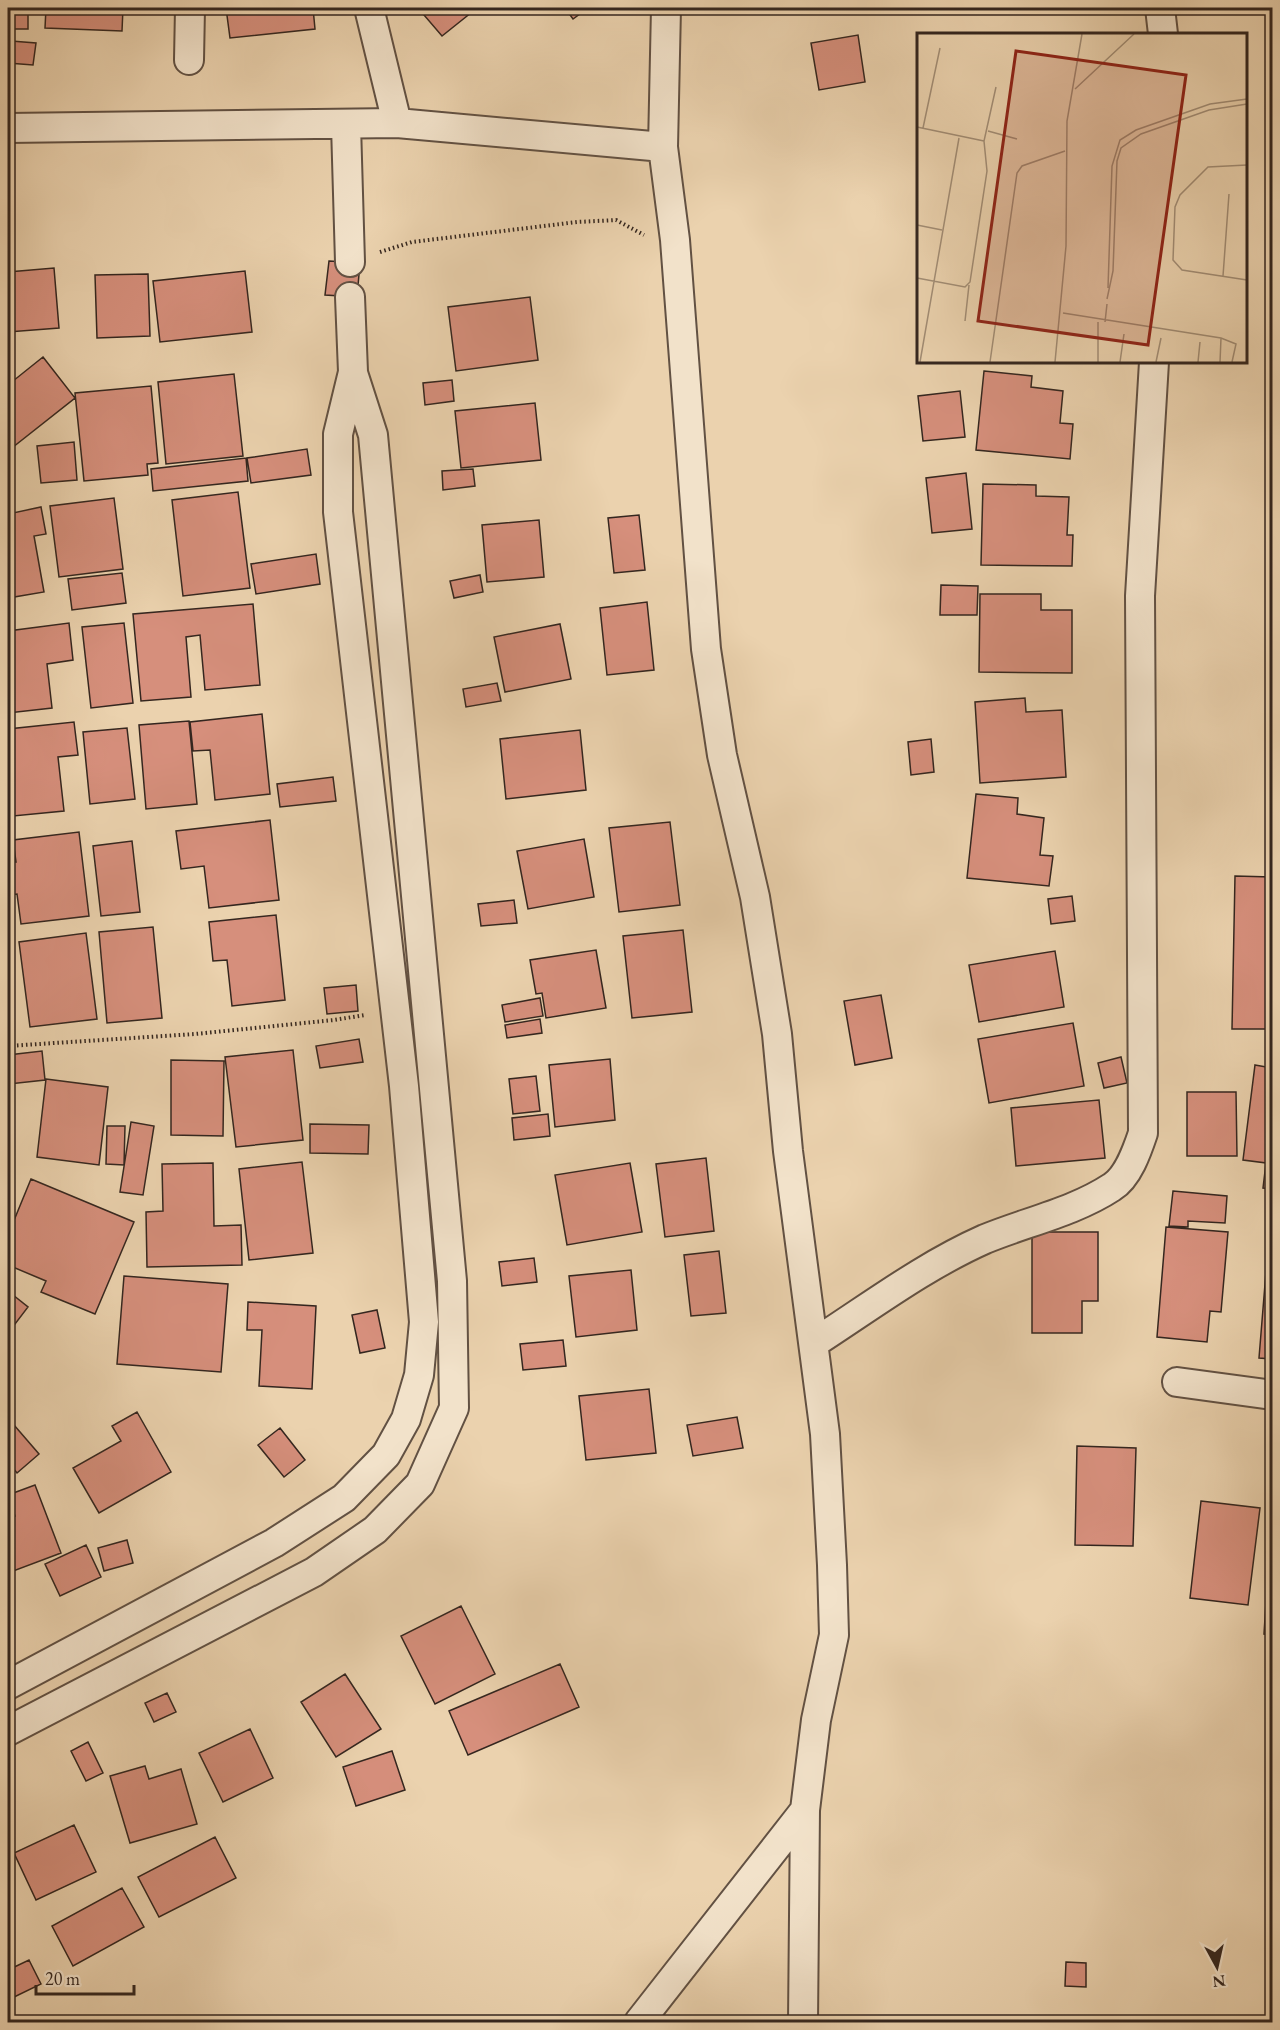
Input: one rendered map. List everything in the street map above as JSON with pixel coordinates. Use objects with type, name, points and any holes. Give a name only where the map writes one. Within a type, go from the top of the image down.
[{"type":"street","points":[[189,60],[190,8]]},
{"type":"street","points":[[369,8],[397,123]]},
{"type":"street","points":[[666,8],[663,147],[675,240],[706,649],[722,755],[755,897],[777,1034],[788,1151],[825,1434],[834,1635],[816,1720],[805,1810],[803,2022]]},
{"type":"street","points":[[1160,8],[1163,33]]},
{"type":"street","points":[[8,128],[397,123],[663,147]]},
{"type":"street","points":[[346,125],[350,262]]},
{"type":"street","points":[[8,1685],[274,1543],[344,1498],[386,1455],[406,1419],[418,1375],[424,1322],[396,1010],[339,512],[338,434],[352,372],[350,297]]},
{"type":"street","points":[[814,1343],[936,1263],[985,1239],[1079,1204],[1114,1186],[1135,1158],[1143,1133],[1140,596],[1154,363]]},
{"type":"street","points":[[8,1731],[314,1572],[375,1530],[420,1484],[454,1408],[452,1281],[373,435],[352,372]]},
{"type":"street","points":[[396,1010],[427,1008]]},
{"type":"street","points":[[1176,1382],[1272,1395]]},
{"type":"street","points":[[639,2022],[805,1810]]},
{"type":"path","points":[[350,262],[412,242],[577,222],[616,220],[646,236],[675,240]]},
{"type":"path","points":[[8,1046],[195,1034],[334,1020],[396,1010]]},
{"type":"building","points":[[8,8],[28,8],[28,29],[8,29]]},
{"type":"building","points":[[46,8],[123,8],[122,31],[45,28]]},
{"type":"building","points":[[226,8],[313,8],[315,29],[230,38]]},
{"type":"building","points":[[418,8],[477,8],[442,36]]},
{"type":"building","points":[[565,8],[588,8],[573,19]]},
{"type":"building","points":[[858,35],[865,82],[819,90],[811,43]]},
{"type":"building","points":[[11,41],[36,43],[33,65],[8,63]]},
{"type":"building","points":[[329,261],[360,263],[357,297],[325,295]]},
{"type":"building","points":[[54,268],[59,328],[8,332],[8,272]]},
{"type":"building","points":[[245,271],[252,332],[160,342],[153,281]]},
{"type":"building","points":[[148,274],[150,336],[97,338],[95,275]]},
{"type":"building","points":[[530,297],[538,360],[456,371],[448,307]]},
{"type":"building","points":[[43,357],[75,398],[8,451],[8,385]]},
{"type":"building","points":[[984,371],[1032,376],[1031,387],[1063,391],[1060,423],[1073,424],[1070,459],[976,450]]},
{"type":"building","points":[[234,374],[243,456],[166,464],[158,382]]},
{"type":"building","points":[[452,380],[454,401],[425,405],[423,383]]},
{"type":"building","points":[[151,386],[158,463],[147,464],[148,475],[84,481],[75,393]]},
{"type":"building","points":[[960,391],[965,437],[923,441],[918,396]]},
{"type":"building","points":[[535,403],[541,460],[461,468],[455,411]]},
{"type":"building","points":[[74,442],[77,480],[41,483],[37,446]]},
{"type":"building","points":[[307,449],[311,475],[251,483],[247,458]]},
{"type":"building","points":[[246,458],[248,481],[153,491],[151,469]]},
{"type":"building","points":[[473,469],[475,486],[443,490],[442,471]]},
{"type":"building","points":[[966,473],[972,529],[932,533],[926,478]]},
{"type":"building","points":[[983,484],[1036,485],[1036,496],[1069,497],[1067,535],[1073,535],[1072,566],[981,565]]},
{"type":"building","points":[[238,492],[250,588],[183,596],[172,500]]},
{"type":"building","points":[[114,498],[123,569],[59,577],[50,506]]},
{"type":"building","points":[[41,507],[46,534],[34,536],[44,592],[8,598],[8,514]]},
{"type":"building","points":[[639,515],[645,570],[614,573],[608,518]]},
{"type":"building","points":[[539,520],[544,577],[487,582],[482,525]]},
{"type":"building","points":[[316,554],[320,584],[256,594],[251,564]]},
{"type":"building","points":[[122,573],[126,603],[72,610],[68,579]]},
{"type":"building","points":[[480,575],[483,592],[454,598],[450,581]]},
{"type":"building","points":[[941,585],[978,586],[977,615],[940,615]]},
{"type":"building","points":[[980,594],[1041,594],[1041,610],[1072,610],[1072,673],[979,672]]},
{"type":"building","points":[[647,602],[654,670],[607,675],[600,608]]},
{"type":"building","points":[[253,604],[260,685],[205,690],[200,635],[186,637],[191,697],[141,701],[133,614]]},
{"type":"building","points":[[69,623],[73,660],[47,664],[52,708],[8,713],[8,631]]},
{"type":"building","points":[[124,623],[133,703],[91,708],[82,627]]},
{"type":"building","points":[[560,624],[571,679],[505,692],[494,637]]},
{"type":"building","points":[[497,683],[501,701],[466,707],[463,689]]},
{"type":"building","points":[[1025,698],[1026,712],[1062,710],[1066,777],[980,783],[975,702]]},
{"type":"building","points":[[262,714],[270,794],[215,800],[210,750],[193,751],[190,722]]},
{"type":"building","points":[[189,721],[197,804],[146,809],[139,725]]},
{"type":"building","points":[[74,722],[78,755],[58,757],[64,811],[13,816],[8,767],[8,729]]},
{"type":"building","points":[[127,728],[135,799],[90,804],[83,732]]},
{"type":"building","points":[[580,730],[586,790],[506,799],[500,739]]},
{"type":"building","points":[[931,739],[934,772],[911,775],[908,742]]},
{"type":"building","points":[[333,777],[336,801],[280,807],[277,784]]},
{"type":"building","points":[[976,794],[1018,798],[1017,814],[1044,818],[1040,855],[1053,856],[1049,886],[967,878]]},
{"type":"building","points":[[270,820],[279,900],[209,908],[204,866],[181,869],[176,831]]},
{"type":"building","points":[[670,822],[680,905],[619,912],[609,828]]},
{"type":"building","points":[[79,832],[89,916],[21,924],[17,894],[8,895],[8,862],[16,862],[13,840]]},
{"type":"building","points":[[584,839],[594,897],[528,909],[517,851]]},
{"type":"building","points":[[132,841],[140,912],[101,916],[93,846]]},
{"type":"building","points":[[1235,876],[1272,877],[1272,1029],[1232,1029]]},
{"type":"building","points":[[1072,896],[1075,921],[1051,924],[1048,899]]},
{"type":"building","points":[[514,900],[517,923],[481,926],[478,904]]},
{"type":"building","points":[[276,915],[285,1000],[232,1006],[227,960],[213,961],[209,922]]},
{"type":"building","points":[[153,927],[162,1018],[107,1023],[99,932]]},
{"type":"building","points":[[683,930],[692,1012],[632,1018],[623,936]]},
{"type":"building","points":[[86,933],[97,1019],[30,1027],[19,942]]},
{"type":"building","points":[[596,950],[606,1008],[546,1018],[542,993],[536,994],[530,960]]},
{"type":"building","points":[[1055,951],[1064,1007],[979,1022],[969,965]]},
{"type":"building","points":[[356,985],[358,1011],[327,1014],[324,988]]},
{"type":"building","points":[[881,995],[892,1058],[855,1065],[844,1001]]},
{"type":"building","points":[[540,998],[543,1016],[505,1022],[502,1005]]},
{"type":"building","points":[[540,1019],[542,1033],[507,1038],[505,1025]]},
{"type":"building","points":[[8,1020],[14,1021],[11,1043],[8,1042]]},
{"type":"building","points":[[1073,1023],[1084,1086],[989,1103],[978,1039]]},
{"type":"building","points":[[359,1039],[363,1062],[320,1068],[316,1046]]},
{"type":"building","points":[[293,1050],[303,1140],[236,1147],[225,1057]]},
{"type":"building","points":[[42,1051],[45,1080],[9,1084],[8,1055]]},
{"type":"building","points":[[1121,1057],[1127,1083],[1104,1088],[1098,1063]]},
{"type":"building","points":[[610,1059],[615,1120],[555,1127],[549,1065]]},
{"type":"building","points":[[171,1060],[224,1061],[223,1136],[171,1135]]},
{"type":"building","points":[[1255,1065],[1272,1068],[1272,1189],[1263,1188],[1266,1163],[1243,1160]]},
{"type":"building","points":[[536,1076],[540,1111],[513,1114],[509,1079]]},
{"type":"building","points":[[46,1079],[108,1087],[99,1165],[37,1157]]},
{"type":"building","points":[[1187,1092],[1236,1092],[1237,1156],[1187,1156]]},
{"type":"building","points":[[1099,1100],[1105,1158],[1016,1166],[1011,1108]]},
{"type":"building","points":[[548,1114],[550,1136],[514,1140],[512,1118]]},
{"type":"building","points":[[131,1122],[154,1126],[143,1195],[120,1192]]},
{"type":"building","points":[[310,1124],[369,1125],[368,1154],[310,1153]]},
{"type":"building","points":[[107,1126],[125,1126],[124,1165],[106,1164]]},
{"type":"building","points":[[706,1158],[714,1231],[665,1237],[656,1164]]},
{"type":"building","points":[[302,1162],[313,1253],[249,1260],[239,1169]]},
{"type":"building","points":[[213,1163],[214,1226],[241,1225],[242,1265],[147,1267],[146,1212],[163,1211],[162,1164]]},
{"type":"building","points":[[630,1163],[642,1232],[567,1245],[555,1175]]},
{"type":"building","points":[[31,1179],[134,1222],[95,1314],[41,1292],[46,1281],[8,1265],[8,1235]]},
{"type":"building","points":[[1173,1191],[1227,1196],[1225,1223],[1188,1221],[1188,1227],[1169,1226]]},
{"type":"building","points":[[1166,1227],[1228,1232],[1221,1312],[1210,1311],[1207,1342],[1157,1337]]},
{"type":"building","points":[[1032,1232],[1098,1232],[1098,1301],[1082,1301],[1082,1333],[1032,1333]]},
{"type":"building","points":[[1269,1235],[1272,1235],[1272,1359],[1259,1358]]},
{"type":"building","points":[[719,1251],[726,1313],[691,1316],[684,1255]]},
{"type":"building","points":[[534,1258],[537,1282],[502,1286],[499,1262]]},
{"type":"building","points":[[631,1270],[637,1330],[576,1337],[569,1276]]},
{"type":"building","points":[[124,1276],[228,1284],[221,1372],[117,1364]]},
{"type":"building","points":[[8,1291],[28,1307],[12,1328],[8,1325]]},
{"type":"building","points":[[248,1302],[316,1306],[312,1389],[259,1386],[262,1330],[247,1330]]},
{"type":"building","points":[[377,1310],[385,1348],[360,1353],[352,1315]]},
{"type":"building","points":[[563,1340],[566,1366],[523,1370],[520,1344]]},
{"type":"building","points":[[649,1389],[656,1453],[586,1460],[579,1396]]},
{"type":"building","points":[[137,1412],[171,1472],[99,1513],[73,1468],[121,1441],[112,1426]]},
{"type":"building","points":[[737,1417],[743,1448],[693,1456],[687,1425]]},
{"type":"building","points":[[14,1425],[39,1454],[17,1473],[8,1462],[8,1431]]},
{"type":"building","points":[[280,1428],[305,1460],[284,1477],[258,1445]]},
{"type":"building","points":[[1077,1446],[1136,1448],[1133,1546],[1075,1545]]},
{"type":"building","points":[[35,1485],[61,1553],[8,1573],[8,1519],[15,1516],[8,1495]]},
{"type":"building","points":[[1201,1501],[1260,1508],[1248,1605],[1190,1598]]},
{"type":"building","points":[[1270,1538],[1272,1538],[1272,1635],[1264,1634]]},
{"type":"building","points":[[127,1540],[133,1563],[104,1571],[98,1548]]},
{"type":"building","points":[[86,1545],[101,1577],[60,1596],[45,1564]]},
{"type":"building","points":[[461,1606],[495,1674],[435,1704],[401,1636]]},
{"type":"building","points":[[560,1664],[579,1707],[468,1755],[449,1711]]},
{"type":"building","points":[[345,1674],[381,1729],[336,1757],[301,1702]]},
{"type":"building","points":[[167,1693],[176,1712],[154,1722],[145,1703]]},
{"type":"building","points":[[250,1729],[273,1778],[223,1802],[199,1753]]},
{"type":"building","points":[[88,1742],[103,1773],[86,1781],[71,1751]]},
{"type":"building","points":[[392,1751],[405,1790],[356,1806],[343,1767]]},
{"type":"building","points":[[145,1766],[149,1779],[181,1769],[197,1824],[130,1843],[110,1776]]},
{"type":"building","points":[[74,1825],[96,1872],[36,1900],[14,1853]]},
{"type":"building","points":[[215,1837],[236,1878],[159,1917],[138,1877]]},
{"type":"building","points":[[122,1888],[144,1927],[73,1966],[52,1926]]},
{"type":"building","points":[[29,1960],[41,1984],[8,2000],[8,1970]]},
{"type":"building","points":[[1066,1962],[1086,1963],[1086,1987],[1065,1986]]}]
